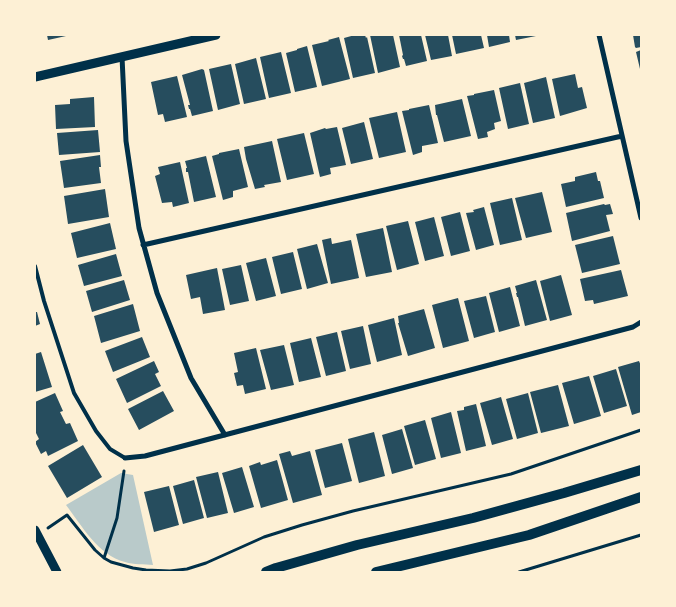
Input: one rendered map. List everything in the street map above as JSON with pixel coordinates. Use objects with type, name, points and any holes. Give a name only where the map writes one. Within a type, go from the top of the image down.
[{"type":"main road","points":[[266,572],[357,545],[473,518],[555,496],[641,470]]},
{"type":"main road","points":[[376,572],[529,535],[641,497]]},
{"type":"street","points":[[35,77],[216,35]]},
{"type":"street","points":[[599,35],[641,218]]},
{"type":"street","points":[[122,57],[126,141],[143,245],[157,293],[191,378],[225,435]]},
{"type":"street","points":[[143,245],[622,136]]},
{"type":"street","points":[[125,458],[145,456],[225,435],[633,327],[641,322]]},
{"type":"street","points":[[35,530],[57,572]]},
{"type":"lane","points":[[35,266],[74,393],[96,431],[110,449],[125,458]]},
{"type":"path","points":[[45,530],[67,515],[95,550],[104,558],[120,565],[146,571],[187,569],[206,563],[264,537],[302,525],[353,511],[511,474],[641,430]]},
{"type":"path","points":[[104,558],[118,518],[124,471]]},
{"type":"path","points":[[519,572],[641,535]]},
{"type":"shaded area","points":[[121,473],[133,475],[153,565],[128,563],[107,553],[91,539],[66,505]]},
{"type":"building","points":[[47,35],[66,35],[66,36],[48,40]]},
{"type":"building","points":[[365,35],[367,37],[375,73],[353,78],[344,38]]},
{"type":"building","points":[[370,35],[393,35],[400,67],[378,73]]},
{"type":"building","points":[[399,35],[421,35],[427,61],[406,66],[402,56]]},
{"type":"building","points":[[425,35],[448,35],[452,56],[431,60]]},
{"type":"building","points":[[452,35],[481,35],[484,48],[456,54]]},
{"type":"building","points":[[487,35],[509,35],[510,42],[489,47]]},
{"type":"building","points":[[515,35],[536,35],[536,36],[516,40]]},
{"type":"building","points":[[633,35],[641,35],[641,47],[635,47]]},
{"type":"building","points":[[339,37],[350,79],[322,86],[312,45]]},
{"type":"building","points":[[307,46],[317,87],[295,92],[286,53]]},
{"type":"building","points":[[641,50],[641,69],[640,69],[636,52]]},
{"type":"building","points":[[281,52],[291,93],[269,98],[260,57]]},
{"type":"building","points":[[256,58],[266,99],[244,104],[235,64]]},
{"type":"building","points":[[231,64],[240,104],[218,110],[209,69]]},
{"type":"building","points":[[204,70],[213,111],[192,116],[182,75]]},
{"type":"building","points":[[575,74],[578,88],[582,87],[587,108],[560,116],[552,79]]},
{"type":"building","points":[[177,76],[187,117],[165,122],[163,114],[158,115],[151,82]]},
{"type":"building","points":[[546,77],[555,118],[533,123],[524,83]]},
{"type":"building","points":[[520,83],[529,124],[508,129],[499,88]]},
{"type":"building","points":[[494,90],[501,121],[494,123],[495,129],[487,132],[488,137],[478,139],[467,96]]},
{"type":"building","points":[[94,97],[95,127],[56,129],[55,105],[70,104],[70,99]]},
{"type":"building","points":[[462,99],[471,136],[444,142],[435,105]]},
{"type":"building","points":[[429,105],[438,143],[422,146],[422,152],[413,155],[402,111]]},
{"type":"building","points":[[397,112],[406,152],[379,158],[369,118]]},
{"type":"building","points":[[364,122],[373,159],[351,164],[342,128]]},
{"type":"building","points":[[337,127],[346,165],[330,168],[331,174],[320,177],[310,133],[325,128]]},
{"type":"building","points":[[98,130],[100,152],[59,155],[57,133]]},
{"type":"building","points":[[304,133],[314,174],[287,180],[277,139]]},
{"type":"building","points":[[272,141],[281,182],[264,185],[265,187],[255,189],[244,147]]},
{"type":"building","points":[[239,149],[248,187],[233,191],[233,197],[223,200],[212,156]]},
{"type":"building","points":[[100,155],[101,183],[64,188],[60,161]]},
{"type":"building","points":[[206,156],[216,197],[194,202],[185,161]]},
{"type":"building","points":[[180,162],[189,203],[173,207],[172,202],[162,203],[155,176],[160,174],[158,167]]},
{"type":"building","points":[[596,172],[604,198],[566,207],[561,184],[575,181],[575,177]]},
{"type":"building","points":[[105,189],[109,217],[68,224],[64,196]]},
{"type":"building","points":[[542,192],[552,232],[526,238],[515,198]]},
{"type":"building","points":[[512,198],[522,240],[500,245],[490,203]]},
{"type":"building","points":[[610,204],[613,214],[606,215],[610,231],[572,241],[566,213]]},
{"type":"building","points":[[484,207],[494,245],[476,250],[466,213],[474,212],[473,210]]},
{"type":"building","points":[[460,212],[470,251],[451,256],[441,217]]},
{"type":"building","points":[[434,217],[444,256],[425,261],[415,222]]},
{"type":"building","points":[[408,221],[419,264],[397,270],[386,226]]},
{"type":"building","points":[[110,223],[116,249],[77,258],[71,233]]},
{"type":"building","points":[[383,228],[392,272],[366,277],[356,234]]},
{"type":"building","points":[[613,236],[620,264],[582,273],[575,245]]},
{"type":"building","points":[[331,238],[332,244],[351,240],[359,278],[331,284],[322,240]]},
{"type":"building","points":[[317,244],[328,283],[307,289],[297,249]]},
{"type":"building","points":[[293,252],[302,289],[281,294],[272,257]]},
{"type":"building","points":[[116,254],[122,276],[84,286],[78,265]]},
{"type":"building","points":[[266,258],[276,296],[256,301],[246,263]]},
{"type":"building","points":[[241,265],[249,301],[230,305],[222,269]]},
{"type":"building","points":[[217,268],[225,310],[203,314],[200,297],[191,299],[186,275]]},
{"type":"building","points":[[621,270],[628,296],[594,304],[593,300],[585,301],[580,279]]},
{"type":"building","points":[[561,275],[572,315],[550,321],[540,281]]},
{"type":"building","points":[[124,280],[130,300],[92,312],[86,291]]},
{"type":"building","points":[[536,280],[547,320],[525,326],[515,286]]},
{"type":"building","points":[[510,287],[520,326],[499,332],[489,293]]},
{"type":"building","points":[[486,296],[495,332],[474,338],[464,301]]},
{"type":"building","points":[[458,298],[469,341],[443,348],[432,305]]},
{"type":"building","points":[[133,304],[140,331],[101,343],[94,316]]},
{"type":"building","points":[[424,309],[435,348],[408,356],[398,323],[398,316]]},
{"type":"building","points":[[35,312],[37,312],[40,324],[35,326]]},
{"type":"building","points":[[394,318],[402,355],[377,362],[368,325]]},
{"type":"building","points":[[363,326],[371,364],[350,369],[341,331]]},
{"type":"building","points":[[337,332],[346,371],[326,376],[316,337]]},
{"type":"building","points":[[142,337],[150,357],[113,372],[105,351]]},
{"type":"building","points":[[311,338],[321,377],[299,382],[290,343]]},
{"type":"building","points":[[284,345],[294,385],[271,390],[260,350]]},
{"type":"building","points":[[256,348],[266,389],[245,394],[243,385],[237,386],[234,373],[238,372],[234,353]]},
{"type":"building","points":[[41,352],[52,387],[35,392],[35,354]]},
{"type":"building","points":[[154,361],[159,372],[155,374],[161,386],[127,403],[116,379]]},
{"type":"building","points":[[639,361],[641,366],[641,412],[632,415],[618,367]]},
{"type":"building","points":[[616,369],[627,406],[604,413],[593,376]]},
{"type":"building","points":[[589,376],[601,416],[574,424],[562,383]]},
{"type":"building","points":[[558,385],[569,426],[541,433],[530,392]]},
{"type":"building","points":[[163,391],[174,411],[139,430],[128,409]]},
{"type":"building","points":[[55,393],[63,411],[60,412],[66,424],[70,423],[78,441],[48,456],[46,451],[41,454],[35,442],[39,439],[35,431],[35,402]]},
{"type":"building","points":[[528,393],[538,433],[517,439],[506,399]]},
{"type":"building","points":[[501,397],[513,439],[492,445],[480,403]]},
{"type":"building","points":[[476,404],[486,446],[466,451],[457,411]]},
{"type":"building","points":[[451,412],[461,453],[441,458],[431,418]]},
{"type":"building","points":[[425,420],[436,459],[415,465],[404,426]]},
{"type":"building","points":[[402,429],[413,468],[392,474],[382,435]]},
{"type":"building","points":[[374,432],[385,476],[359,483],[348,439]]},
{"type":"building","points":[[342,443],[352,481],[325,488],[315,450]]},
{"type":"building","points":[[83,445],[102,477],[67,498],[48,466]]},
{"type":"building","points":[[290,451],[292,456],[310,451],[322,495],[293,503],[279,454]]},
{"type":"building","points":[[277,460],[288,500],[261,508],[249,466],[260,462],[261,465]]},
{"type":"building","points":[[242,467],[254,507],[234,513],[222,473]]},
{"type":"building","points":[[218,472],[228,513],[207,518],[196,477]]},
{"type":"building","points":[[194,480],[204,518],[183,524],[173,486]]},
{"type":"building","points":[[169,486],[179,525],[154,532],[144,492]]}]
